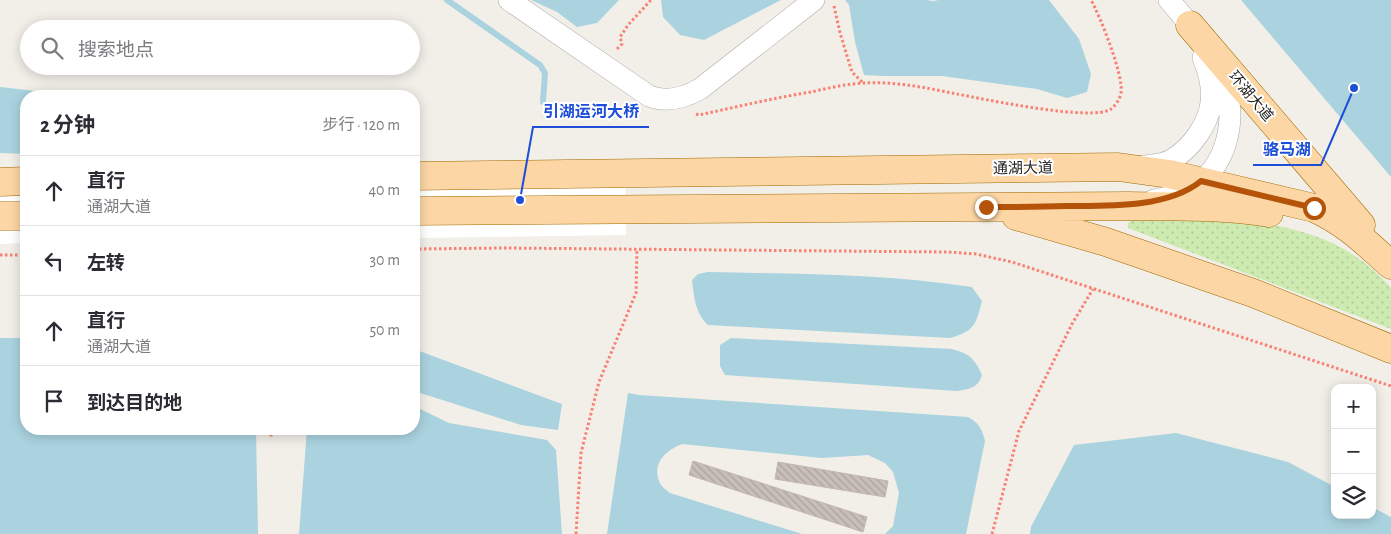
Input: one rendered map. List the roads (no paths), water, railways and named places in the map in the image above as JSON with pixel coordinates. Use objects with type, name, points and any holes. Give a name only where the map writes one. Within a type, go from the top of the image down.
[{"type":"main road","name":"环湖大道","points":[[1190,25],[1391,258]]},
{"type":"main road","name":"通湖大道","points":[[420,176],[1118,167],[1169,174],[1314,208],[1352,229],[1391,265]]},
{"type":"main road","points":[[0,182],[20,181]]},
{"type":"main road","points":[[420,211],[1128,206],[1243,209],[1309,220],[1328,228],[1356,244],[1391,271]]},
{"type":"main road","points":[[986,207],[1106,242],[1253,293],[1391,349]]},
{"type":"main road","points":[[0,216],[20,216]]},
{"type":"street","points":[[510,0],[649,96],[664,100],[682,98],[700,88],[814,0]]},
{"type":"street","points":[[1128,206],[1178,194],[1193,188],[1208,176],[1221,154],[1230,130],[1228,94],[1222,73],[1190,25],[1168,0]]},
{"type":"street","points":[[1118,167],[1157,165],[1172,160],[1190,146],[1204,123],[1211,103],[1209,73],[1190,25]]},
{"type":"water","points":[[531,0],[619,0],[597,23],[577,27],[557,12]]},
{"type":"water","points":[[661,0],[781,0],[704,40],[680,35],[663,17]]},
{"type":"water","points":[[845,0],[1049,0],[1079,39],[1091,74],[1087,92],[1067,98],[1037,89],[942,76],[864,75],[855,42],[849,5]]},
{"type":"water","points":[[1241,0],[1391,0],[1391,177]]},
{"type":"water","points":[[0,87],[27,90],[20,90],[20,154],[0,153]]},
{"type":"water","points":[[708,272],[840,275],[906,279],[972,287],[982,301],[973,326],[965,332],[950,338],[708,325],[698,310],[692,280],[698,274]]},
{"type":"water","points":[[0,338],[20,338],[20,435],[256,435],[258,534],[0,534]]},
{"type":"water","points":[[731,338],[952,349],[970,357],[982,375],[978,383],[973,387],[957,391],[725,375],[720,366],[720,345]]},
{"type":"water","points":[[420,351],[562,404],[558,430],[521,425],[420,393]]},
{"type":"water","points":[[628,393],[968,417],[980,427],[985,441],[966,534],[885,534],[893,526],[899,493],[893,472],[885,463],[868,455],[822,458],[682,444],[666,453],[659,463],[657,474],[660,483],[670,493],[802,534],[607,534]]},
{"type":"water","points":[[420,409],[449,423],[547,440],[556,450],[562,534],[299,534],[307,435],[420,435]]},
{"type":"water","points":[[1176,433],[1288,462],[1331,485],[1331,519],[1376,519],[1376,509],[1391,517],[1391,534],[1030,534],[1031,527],[1074,445]]},
{"type":"waterway","points":[[447,0],[540,65],[545,73],[543,102]]},
{"type":"place","name":"骆马湖","points":[[1354,88]]},
{"type":"place","name":"引湖运河大桥","points":[[520,200]]}]
